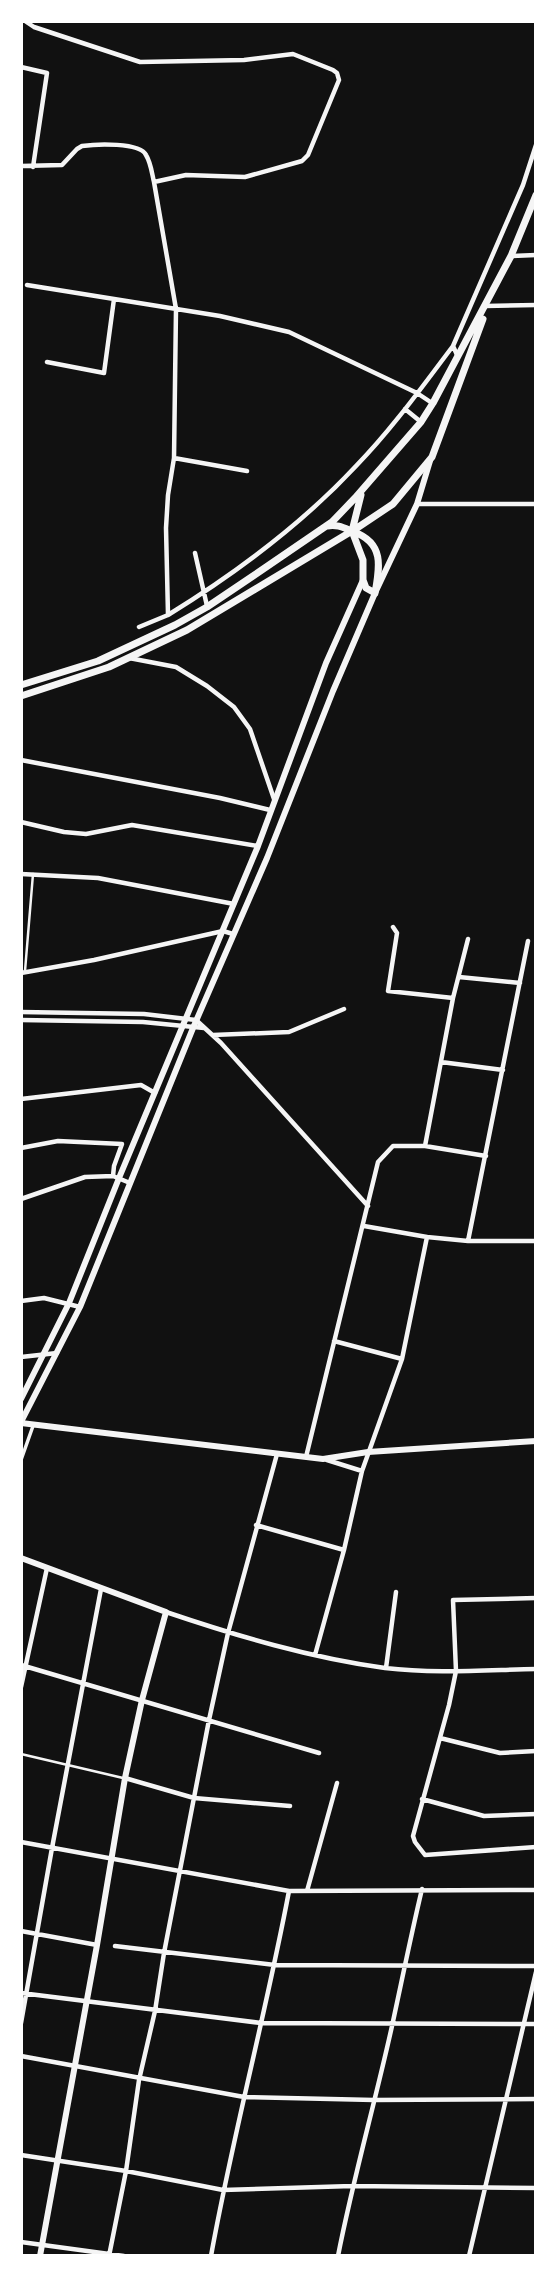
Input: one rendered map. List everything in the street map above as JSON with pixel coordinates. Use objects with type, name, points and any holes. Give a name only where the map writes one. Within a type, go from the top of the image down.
[{"type":"main road","points":[[21,685],[98,661],[175,625],[207,607],[324,527],[364,488],[421,422],[488,303],[536,195]]},
{"type":"main road","points":[[488,303],[432,457],[418,505],[375,593],[234,935],[194,1024],[80,1307],[21,1422],[323,1459],[368,1452],[536,1441]]},
{"type":"main road","points":[[21,696],[109,667],[213,616],[393,504],[432,457]]},
{"type":"main road","points":[[364,488],[352,531],[363,560],[363,580],[366,587],[375,593]]},
{"type":"main road","points":[[324,527],[343,527],[369,539],[379,566],[375,593]]},
{"type":"main road","points":[[21,1399],[69,1303],[116,1177],[155,1093],[223,931],[327,663],[363,580]]},
{"type":"main road","points":[[21,1558],[166,1612],[142,1700],[125,1778],[40,2256]]},
{"type":"street","points":[[25,21],[34,27],[141,61],[244,60],[293,54],[302,55],[337,73],[339,80],[308,155],[302,161],[245,177],[186,175],[154,182]]},
{"type":"street","points":[[21,67],[47,73],[33,167]]},
{"type":"street","points":[[139,626],[168,615],[248,562],[355,468],[405,409],[453,346],[523,185],[536,145]]},
{"type":"street","points":[[21,166],[62,166],[82,146],[130,146],[140,149],[146,155],[154,182],[176,309],[174,457],[167,495],[168,615]]},
{"type":"street","points":[[511,256],[536,255]]},
{"type":"street","points":[[27,285],[176,309],[289,332],[433,403]]},
{"type":"street","points":[[47,362],[104,373],[114,299]]},
{"type":"street","points":[[488,303],[536,305]]},
{"type":"street","points":[[453,346],[459,358]]},
{"type":"street","points":[[405,409],[421,422]]},
{"type":"street","points":[[174,457],[247,471]]},
{"type":"street","points":[[418,505],[536,504]]},
{"type":"street","points":[[195,553],[207,607],[213,616]]},
{"type":"street","points":[[128,658],[176,667],[207,685],[234,707],[250,729],[274,799]]},
{"type":"street","points":[[21,760],[270,810]]},
{"type":"street","points":[[21,822],[86,834],[132,825],[258,846]]},
{"type":"street","points":[[21,874],[98,878],[234,904]]},
{"type":"street","points":[[393,927],[397,933],[388,991],[453,998]]},
{"type":"street","points":[[23,973],[223,931],[234,935]]},
{"type":"street","points":[[425,1146],[453,998],[468,939]]},
{"type":"street","points":[[468,1241],[528,941]]},
{"type":"street","points":[[458,977],[520,983]]},
{"type":"street","points":[[213,1035],[289,1032],[344,1009]]},
{"type":"street","points":[[27,1019],[24,1011],[144,1014],[204,1028],[368,1206]]},
{"type":"street","points":[[21,1020],[185,1022]]},
{"type":"street","points":[[441,1062],[503,1070]]},
{"type":"street","points":[[21,1099],[141,1085],[155,1093]]},
{"type":"street","points":[[21,1148],[58,1141],[122,1144],[114,1166],[116,1177]]},
{"type":"street","points":[[306,1457],[378,1162],[393,1146],[425,1146],[485,1156]]},
{"type":"street","points":[[21,1199],[85,1177],[116,1177],[130,1183]]},
{"type":"street","points":[[364,1226],[468,1241],[536,1241]]},
{"type":"street","points":[[315,1655],[344,1550],[362,1471],[402,1359],[428,1237]]},
{"type":"street","points":[[21,1301],[44,1298],[80,1307]]},
{"type":"street","points":[[334,1341],[402,1359]]},
{"type":"street","points":[[21,1357],[57,1353]]},
{"type":"street","points":[[21,1460],[33,1425]]},
{"type":"street","points":[[109,2255],[139,2080],[155,2011],[209,1720],[228,1633],[277,1453]]},
{"type":"street","points":[[323,1459],[362,1471]]},
{"type":"street","points":[[256,1525],[344,1550]]},
{"type":"street","points":[[21,1687],[23,1666],[47,1568]]},
{"type":"street","points":[[21,2023],[24,1993],[51,1848],[102,1589]]},
{"type":"street","points":[[386,1668],[396,1592]]},
{"type":"street","points":[[536,1598],[453,1600],[456,1671],[413,1836],[425,1855],[536,1847]]},
{"type":"street","points":[[166,1612],[228,1633],[315,1655],[386,1668],[456,1671],[536,1669]]},
{"type":"street","points":[[23,1666],[319,1753]]},
{"type":"street","points":[[440,1738],[500,1753],[536,1751]]},
{"type":"street","points":[[125,1778],[194,1798],[290,1806]]},
{"type":"street","points":[[307,1891],[337,1783]]},
{"type":"street","points":[[422,1799],[484,1816],[536,1814]]},
{"type":"street","points":[[21,1842],[289,1891],[536,1891]]},
{"type":"street","points":[[338,2256],[422,1889]]},
{"type":"street","points":[[211,2256],[289,1891]]},
{"type":"street","points":[[21,1931],[97,1945]]},
{"type":"street","points":[[115,1946],[275,1965],[536,1969],[468,2256]]},
{"type":"street","points":[[24,1993],[261,2024],[536,2024]]},
{"type":"street","points":[[21,2056],[244,2098],[536,2099]]},
{"type":"street","points":[[21,2155],[223,2190],[352,2186],[536,2188]]},
{"type":"street","points":[[21,2242],[124,2256]]},
{"type":"lane","points":[[23,973],[33,874]]},
{"type":"lane","points":[[21,1754],[125,1778]]}]
